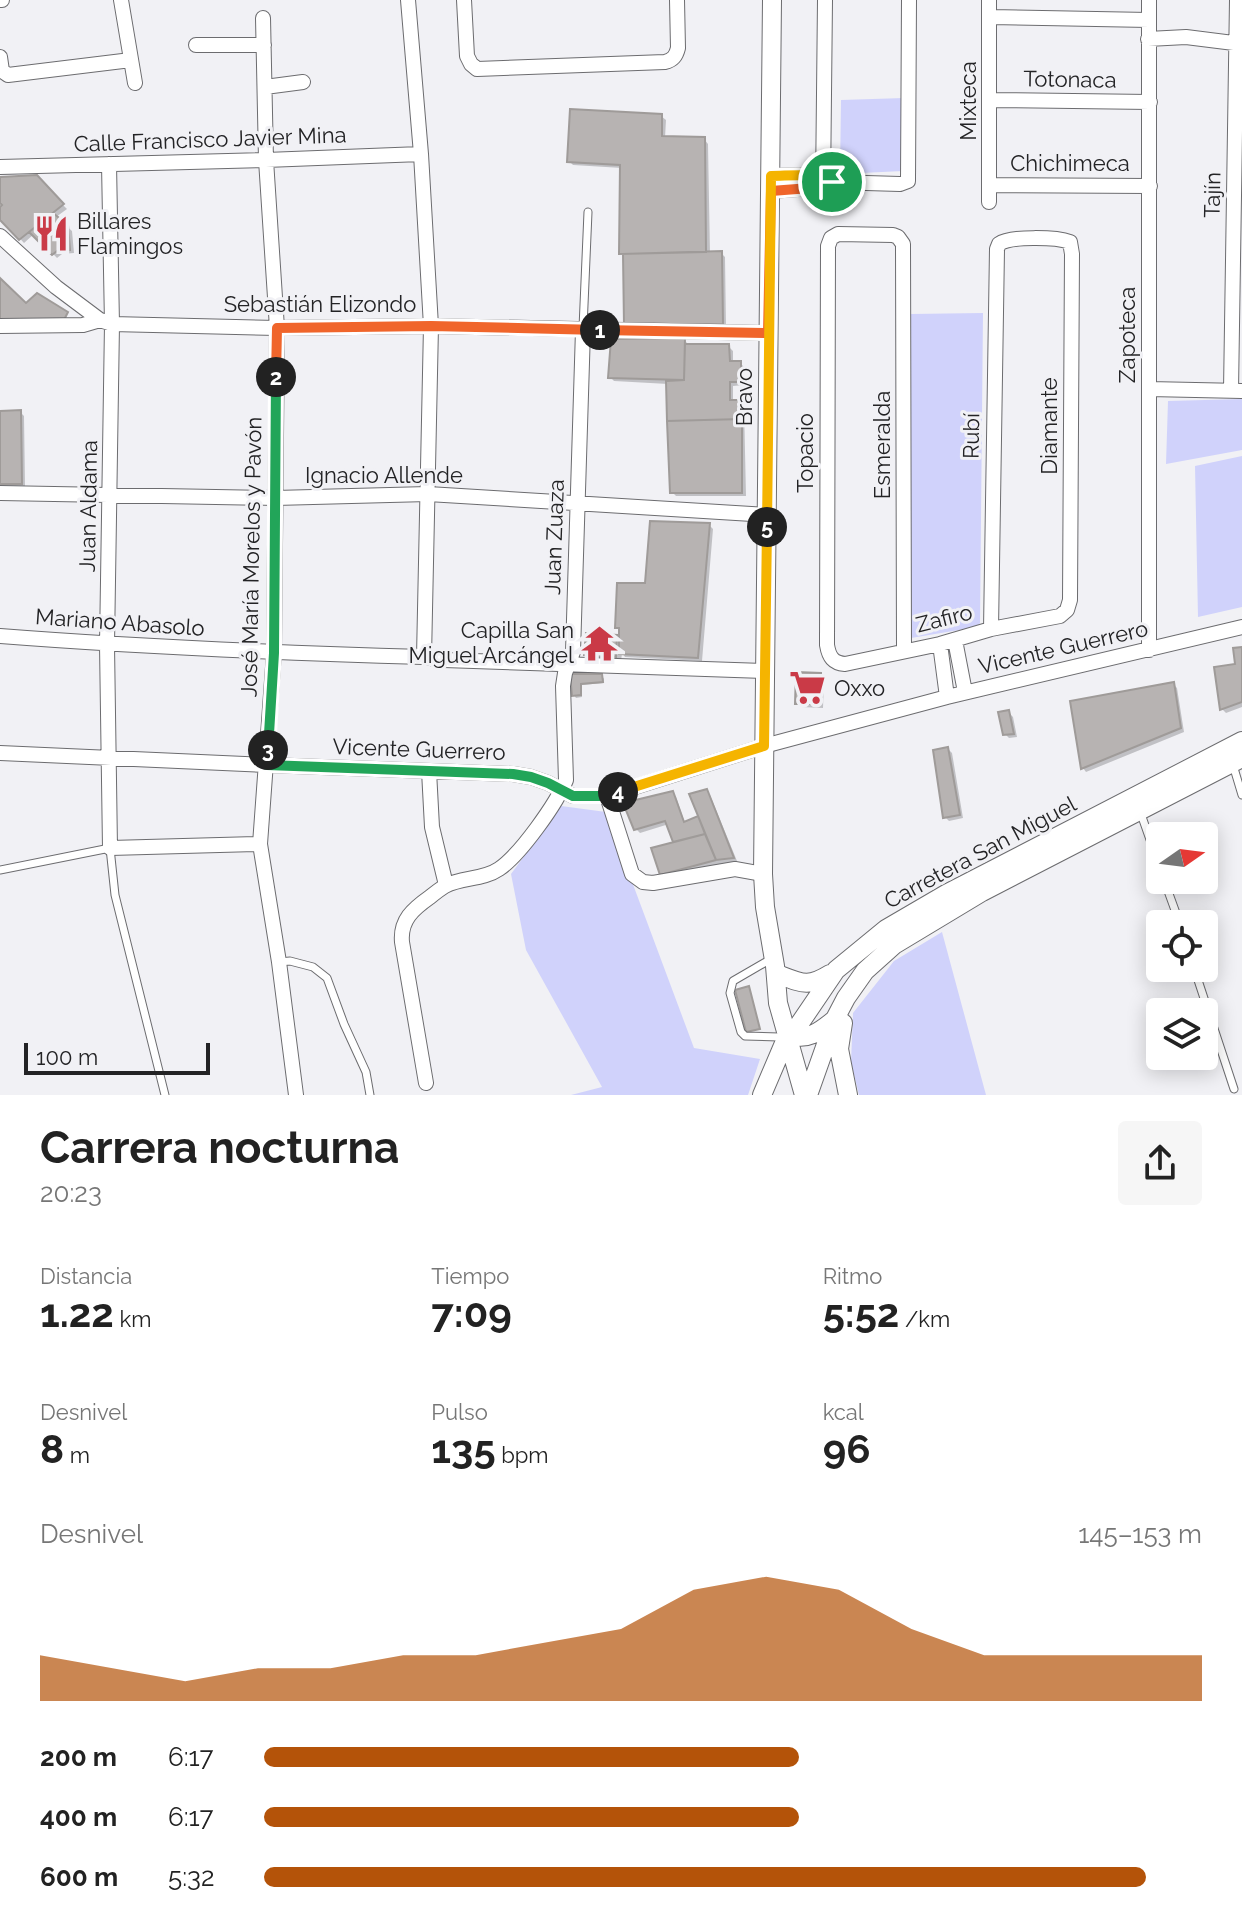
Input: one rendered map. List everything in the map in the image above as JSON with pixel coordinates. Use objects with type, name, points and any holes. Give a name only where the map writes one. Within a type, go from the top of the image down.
[{"type":"main road","name":"Bravo","points":[[772,0],[763,874],[765,907],[776,966]]},
{"type":"main road","name":"Carretera San Miguel","points":[[763,1092],[791,1034],[836,970],[886,929],[917,909],[1242,741]]},
{"type":"main road","name":"Carretera San Miguel","points":[[808,1091],[846,998],[865,971],[894,945],[982,892],[1237,761]]},
{"type":"main road","points":[[776,966],[800,983],[815,983],[836,970]]},
{"type":"main road","points":[[776,966],[778,1003],[791,1034]]},
{"type":"main road","points":[[776,966],[808,1091]]},
{"type":"main road","points":[[848,1095],[839,1049],[841,1032],[848,1007],[865,971]]},
{"type":"main road","points":[[791,1034],[821,1031],[835,1019]]},
{"type":"main road","points":[[763,1092],[791,1083],[808,1091]]},
{"type":"street","points":[[121,0],[135,83]]},
{"type":"street","points":[[408,0],[431,326],[424,657]]},
{"type":"street","points":[[464,0],[467,56],[477,69],[670,61],[678,48],[677,0]]},
{"type":"street","points":[[825,0],[826,182]]},
{"type":"street","points":[[771,184],[907,183],[909,0]]},
{"type":"street","name":"Mixteca","points":[[989,0],[989,202]]},
{"type":"street","name":"Zapoteca","points":[[1149,0],[1149,650]]},
{"type":"street","name":"Tajín","points":[[1237,0],[1240,44],[1237,391]]},
{"type":"street","points":[[990,17],[1149,20]]},
{"type":"street","name":"José María Morelos y Pavón","points":[[263,18],[266,160],[277,328],[274,653],[260,844],[296,1095]]},
{"type":"street","points":[[1148,39],[1186,37],[1240,44]]},
{"type":"street","points":[[196,45],[264,45]]},
{"type":"street","points":[[0,57],[2,71],[8,75],[131,60]]},
{"type":"street","points":[[265,87],[303,82]]},
{"type":"street","name":"Totonaca","points":[[989,100],[1150,102]]},
{"type":"street","name":"Calle Francisco Javier Mina","points":[[0,167],[421,154]]},
{"type":"street","name":"Juan Aldama","points":[[109,164],[106,322],[110,495],[107,645],[110,848]]},
{"type":"street","name":"Chichimeca","points":[[990,185],[1150,186]]},
{"type":"street","name":"Topacio","points":[[832,659],[827,645],[828,246],[831,238],[838,234],[893,235],[900,239]]},
{"type":"street","points":[[0,236],[47,279],[106,322]]},
{"type":"street","name":"Esmeralda","points":[[900,239],[903,250],[904,650]]},
{"type":"street","name":"Diamante","points":[[999,244],[1011,239],[1061,239],[1070,242],[1070,600],[1067,610]]},
{"type":"street","name":"Rubí","points":[[991,629],[999,244]]},
{"type":"street","name":"Sebastián Elizondo","points":[[0,326],[106,322],[277,328],[431,326],[768,333]]},
{"type":"street","name":"Juan Zuaza","points":[[562,791],[566,780],[563,686],[573,652],[583,330]]},
{"type":"street","points":[[1149,389],[1237,391]]},
{"type":"street","name":"Ignacio Allende","points":[[0,493],[275,498],[428,494],[768,515]]},
{"type":"street","name":"Zafiro","points":[[832,659],[838,664],[845,664],[1060,616],[1067,610]]},
{"type":"street","name":"Vicente Guerrero","points":[[0,753],[513,774],[548,783],[573,796],[607,796],[764,746],[965,692],[1242,627]]},
{"type":"street","name":"Mariano Abasolo","points":[[0,636],[274,653],[764,671]]},
{"type":"street","points":[[955,640],[965,692]]},
{"type":"street","points":[[940,644],[947,697]]},
{"type":"street","points":[[429,771],[432,827],[446,885]]},
{"type":"street","points":[[426,1083],[401,933],[403,925],[413,909],[446,885],[497,871],[523,847],[562,791]]},
{"type":"street","points":[[607,796],[632,874],[643,882],[735,869],[763,874]]},
{"type":"street","points":[[110,848],[260,844]]},
{"type":"lane","points":[[583,330],[588,212]]},
{"type":"lane","points":[[1237,761],[1242,795]]},
{"type":"lane","points":[[1140,812],[1146,829]]},
{"type":"lane","points":[[0,870],[110,848],[115,895],[165,1095]]},
{"type":"lane","points":[[279,962],[290,961],[313,967],[327,978],[366,1072],[370,1095]]},
{"type":"lane","points":[[776,966],[733,981],[730,993],[741,1032],[745,1036],[791,1034]]},
{"type":"lane","points":[[1199,982],[1234,1089]]},
{"type":"shaded area","points":[[904,98],[903,171],[840,174],[841,100]]},
{"type":"shaded area","points":[[983,313],[980,623],[977,627],[911,638],[911,314]]},
{"type":"shaded area","points":[[1242,399],[1242,450],[1166,464],[1168,401]]},
{"type":"shaded area","points":[[1242,456],[1242,607],[1198,617],[1195,466]]},
{"type":"shaded area","points":[[561,806],[606,812],[694,1048],[760,1059],[748,1095],[571,1095],[602,1087],[526,950],[511,874]]},
{"type":"shaded area","points":[[942,932],[986,1095],[859,1095],[851,1062],[853,1013],[894,961]]},
{"type":"building","points":[[570,109],[662,114],[662,136],[705,137],[706,252],[619,254],[620,165],[567,162]]},
{"type":"building","points":[[37,175],[64,204],[19,240],[0,220],[0,177]]},
{"type":"building","points":[[53,213],[68,225],[70,250],[57,251],[52,255],[29,232]]},
{"type":"building","points":[[722,251],[723,324],[624,325],[623,254]]},
{"type":"building","points":[[0,278],[26,303],[37,293],[68,312],[64,320],[0,320]]},
{"type":"building","points":[[685,338],[684,380],[608,378],[611,339]]},
{"type":"building","points":[[685,344],[729,344],[730,361],[741,361],[741,382],[730,382],[730,400],[741,400],[742,419],[667,421],[666,381],[684,380]]},
{"type":"building","points":[[21,410],[22,484],[0,484],[0,411]]},
{"type":"building","points":[[742,419],[742,493],[670,493],[667,421]]},
{"type":"building","points":[[650,521],[710,523],[698,658],[619,654],[619,628],[615,628],[617,583],[645,583]]},
{"type":"building","points":[[586,633],[617,635],[616,657],[584,655]]},
{"type":"building","points":[[1242,647],[1242,702],[1220,710],[1214,667],[1235,664],[1233,648]]},
{"type":"building","name":"Oxxo","points":[[796,672],[821,673],[820,704],[795,704]]},
{"type":"building","points":[[570,674],[602,674],[603,682],[581,684],[581,695],[572,696]]},
{"type":"building","points":[[1174,682],[1181,728],[1081,769],[1070,701]]},
{"type":"building","points":[[1009,710],[1014,734],[1003,735],[998,712]]},
{"type":"building","points":[[948,747],[960,815],[943,818],[933,750]]},
{"type":"building","points":[[707,789],[734,858],[716,860],[689,794]]},
{"type":"building","points":[[673,791],[684,822],[698,816],[705,834],[673,842],[665,821],[634,830],[623,803]]},
{"type":"building","points":[[705,834],[716,860],[660,875],[651,848]]},
{"type":"building","points":[[749,986],[760,1029],[746,1032],[735,990]]},
{"type":"place","name":"Billares Flamingos","points":[[51,234]]},
{"type":"place","name":"Capilla San Miguel Arcángel","points":[[600,643]]},
{"type":"place","name":"Oxxo","points":[[808,688]]},
{"type":"route","points":[[832,182],[823,177],[771,176],[768,333],[768,515],[764,746],[607,796],[573,796],[548,783],[513,774],[267,765],[274,653],[277,328],[431,326],[768,333],[771,191],[823,187],[832,182]]}]
